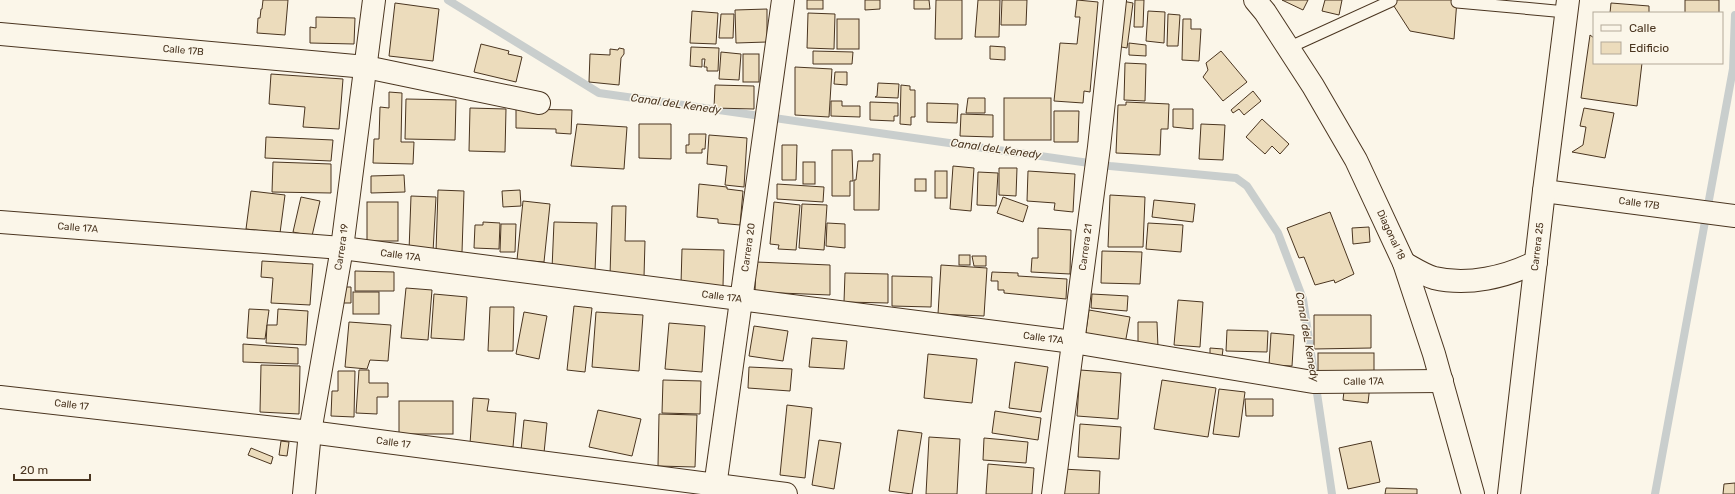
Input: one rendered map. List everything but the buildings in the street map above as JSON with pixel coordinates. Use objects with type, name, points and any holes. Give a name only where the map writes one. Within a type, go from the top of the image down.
[{"type":"street","name":"Carrera 19","points":[[304,494],[310,432],[342,248],[374,0]]},
{"type":"street","name":"Carrera 20","points":[[714,490],[783,0]]},
{"type":"street","name":"Carrera 21","points":[[1053,494],[1099,147],[1114,0]]},
{"type":"street","name":"Diagonal 18","points":[[1255,0],[1265,12],[1313,86],[1356,160],[1404,263],[1442,381],[1473,494]]},
{"type":"street","name":"Carrera 25","points":[[1509,494],[1567,6]]},
{"type":"street","name":"Calle 17B","points":[[0,34],[366,67],[539,103]]},
{"type":"street","name":"Calle 17B","points":[[1544,191],[1731,216]]},
{"type":"street","name":"Calle 17A","points":[[0,222],[342,248],[1073,342],[1287,379],[1313,382],[1442,381]]},
{"type":"street","points":[[1404,263],[1434,278],[1462,280],[1492,278],[1520,270],[1536,262]]},
{"type":"street","name":"Calle 17","points":[[0,397],[310,432],[714,490],[786,494]]},
{"type":"lane","points":[[1288,48],[1391,1]]},
{"type":"lane","points":[[1457,2],[1567,6]]},
{"type":"waterway","name":"Canal deL Kenedy","points":[[448,0],[599,93],[1110,166],[1236,178],[1247,186],[1278,233],[1303,299],[1332,494]]},
{"type":"waterway","points":[[1655,494],[1733,69],[1735,15]]}]
